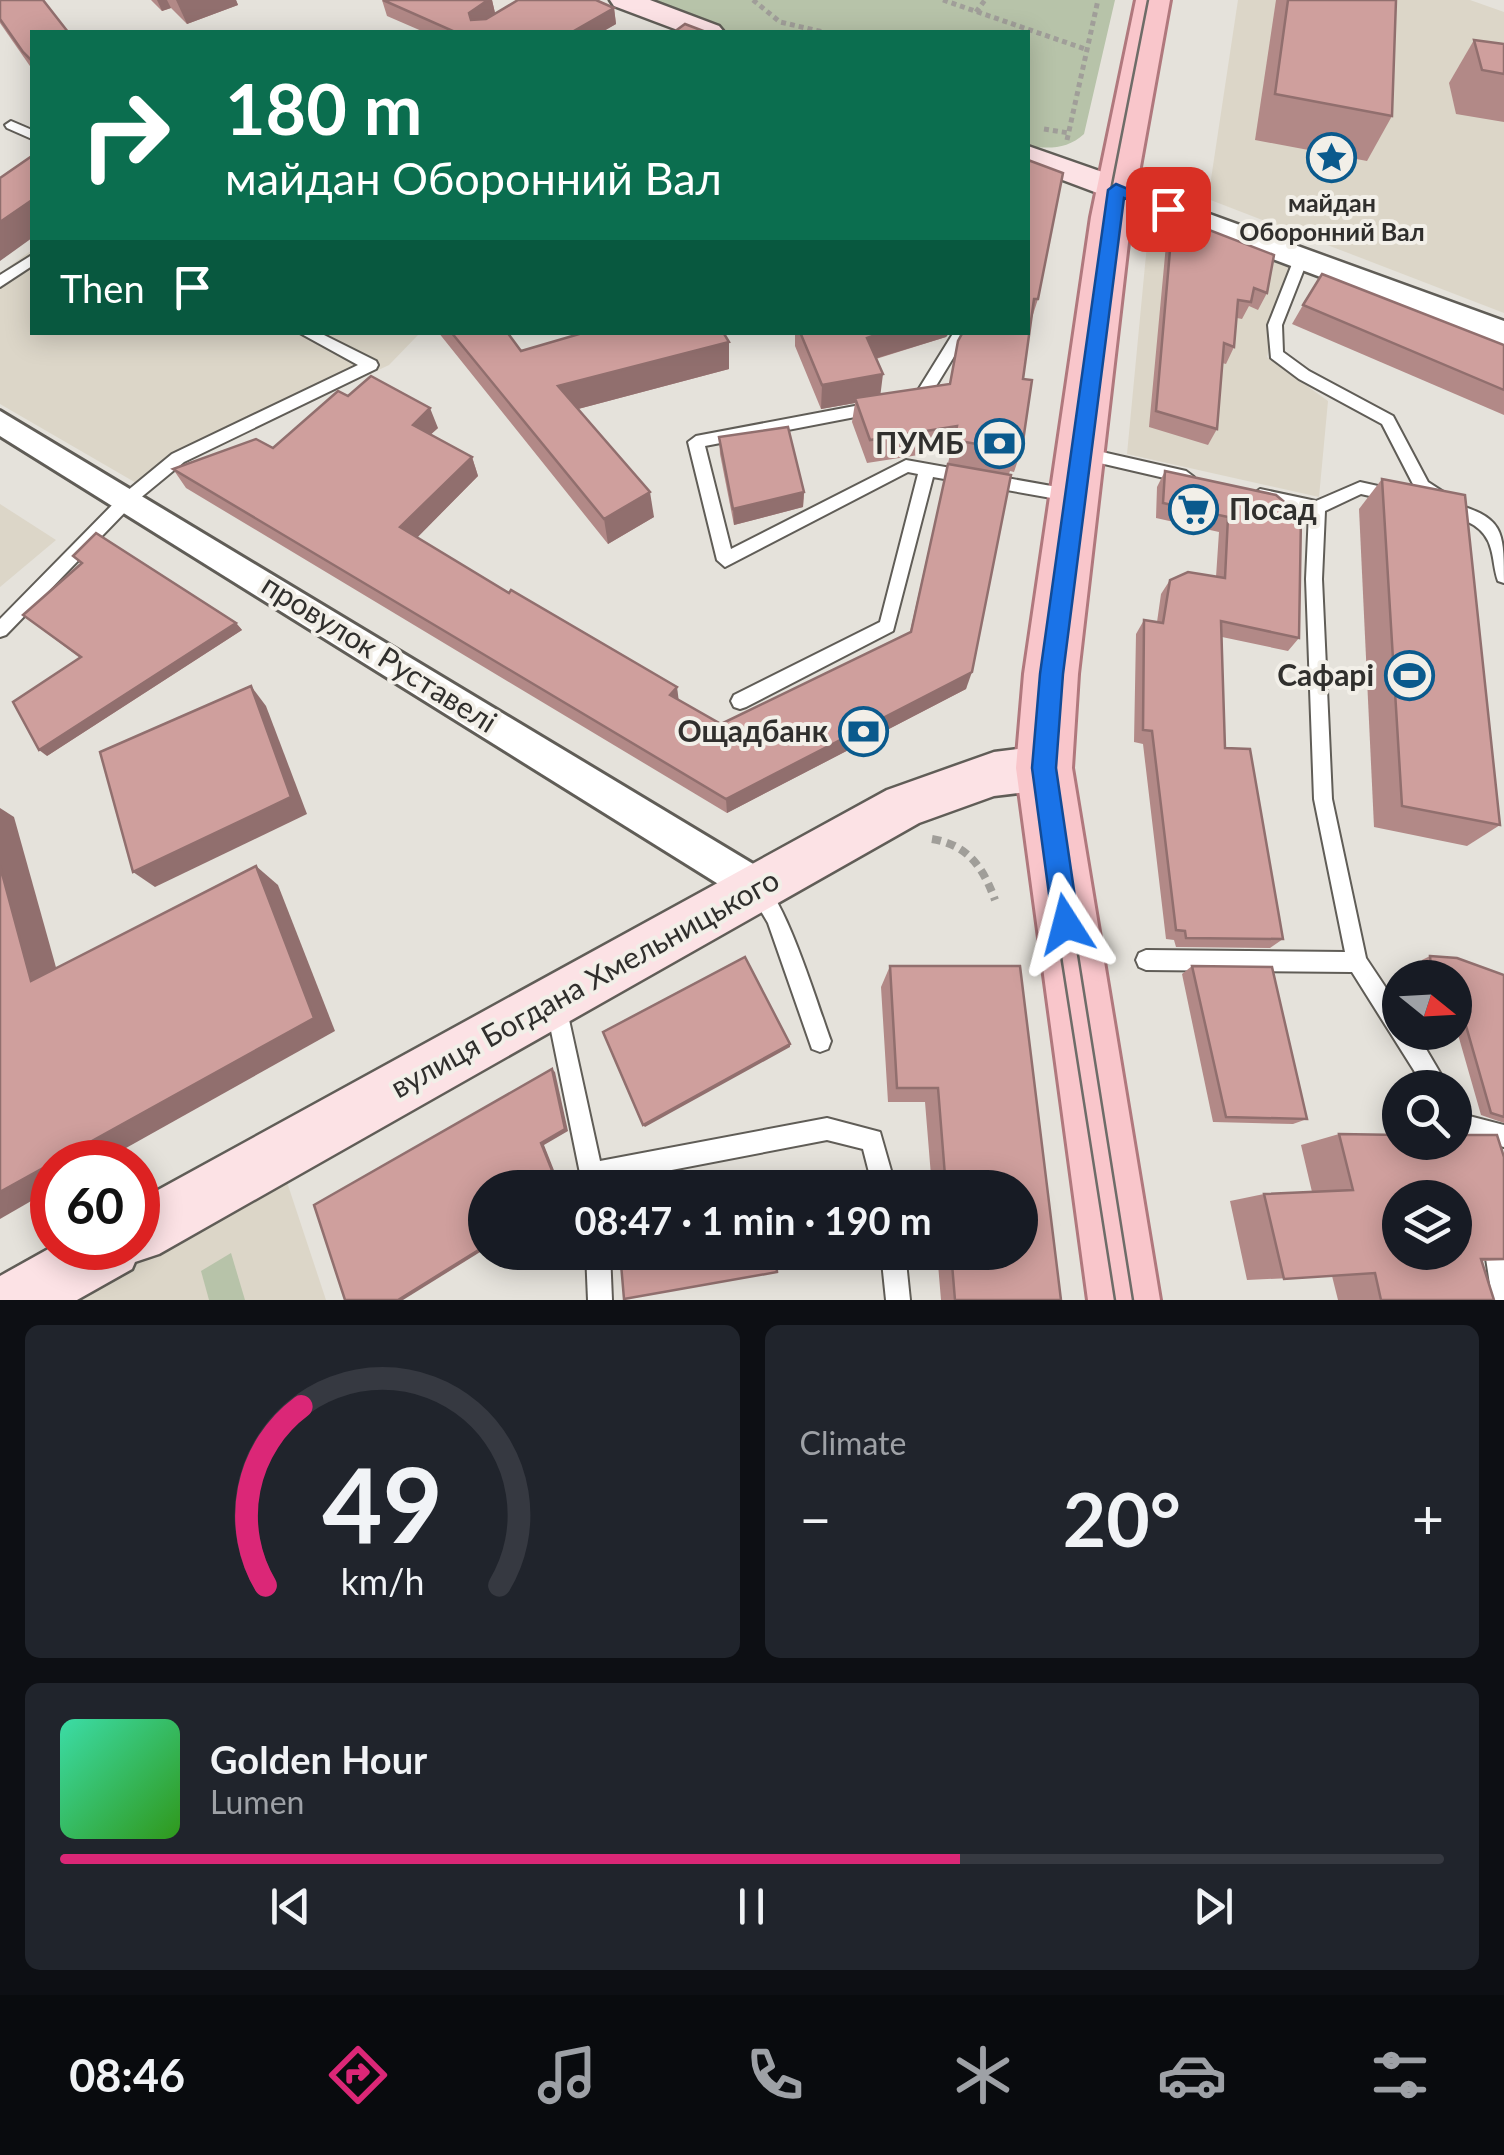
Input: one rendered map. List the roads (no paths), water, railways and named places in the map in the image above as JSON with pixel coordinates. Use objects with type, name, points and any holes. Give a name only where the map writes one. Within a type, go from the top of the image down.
[{"type":"main road","points":[[624,0],[703,30]]},
{"type":"main road","points":[[1124,1300],[1044,768],[1052,674],[1116,190],[1153,0]]},
{"type":"main road","points":[[1030,157],[1116,190]]},
{"type":"main road","name":"вулиця Богдана Хмельницького","points":[[160,1221],[904,806],[994,774],[1044,768]]},
{"type":"main road","points":[[17,1300],[71,1270]]},
{"type":"street","points":[[1116,190],[1504,334]]},
{"type":"street","name":"провулок Руставелі","points":[[0,422],[757,887]]},
{"type":"lane","points":[[12,125],[30,134]]},
{"type":"lane","points":[[1301,259],[1274,325],[1276,354],[1304,375],[1388,420],[1422,486],[1486,522],[1502,544],[1504,576]]},
{"type":"lane","points":[[0,282],[30,261]]},
{"type":"lane","points":[[0,630],[126,500],[178,458],[370,365],[311,335]]},
{"type":"lane","points":[[960,335],[920,400],[696,442],[725,560],[906,466],[1210,483]]},
{"type":"lane","points":[[740,701],[887,626],[927,470]]},
{"type":"lane","points":[[1246,491],[1317,508],[1360,488],[1464,512]]},
{"type":"lane","points":[[1317,508],[1314,579],[1323,799],[1357,962],[1382,1001]]},
{"type":"lane","points":[[757,887],[776,918],[820,1041]]},
{"type":"lane","points":[[1146,960],[1357,962]]},
{"type":"lane","points":[[554,1001],[592,1170]]},
{"type":"lane","points":[[1472,1128],[1504,1136]]},
{"type":"lane","points":[[643,1170],[827,1129],[872,1140],[880,1170]]},
{"type":"lane","points":[[1478,1129],[1487,1185]]},
{"type":"lane","points":[[1492,1222],[1504,1298]]},
{"type":"lane","points":[[599,1270],[600,1300]]},
{"type":"lane","points":[[894,1270],[898,1300]]},
{"type":"tram line","points":[[1115,1300],[1052,899],[1037,769],[1042,673],[1106,215],[1148,0]]},
{"type":"tram line","points":[[1076,537],[1053,769],[1069,898],[1133,1300]]},
{"type":"place","name":"майдан Оборонний Вал","points":[[1332,157]]},
{"type":"place","name":"ПУМБ","points":[[999,444]]},
{"type":"place","name":"Посад","points":[[1194,510]]},
{"type":"place","name":"Сафарі","points":[[1409,676]]},
{"type":"place","name":"Ощадбанк","points":[[863,732]]}]
